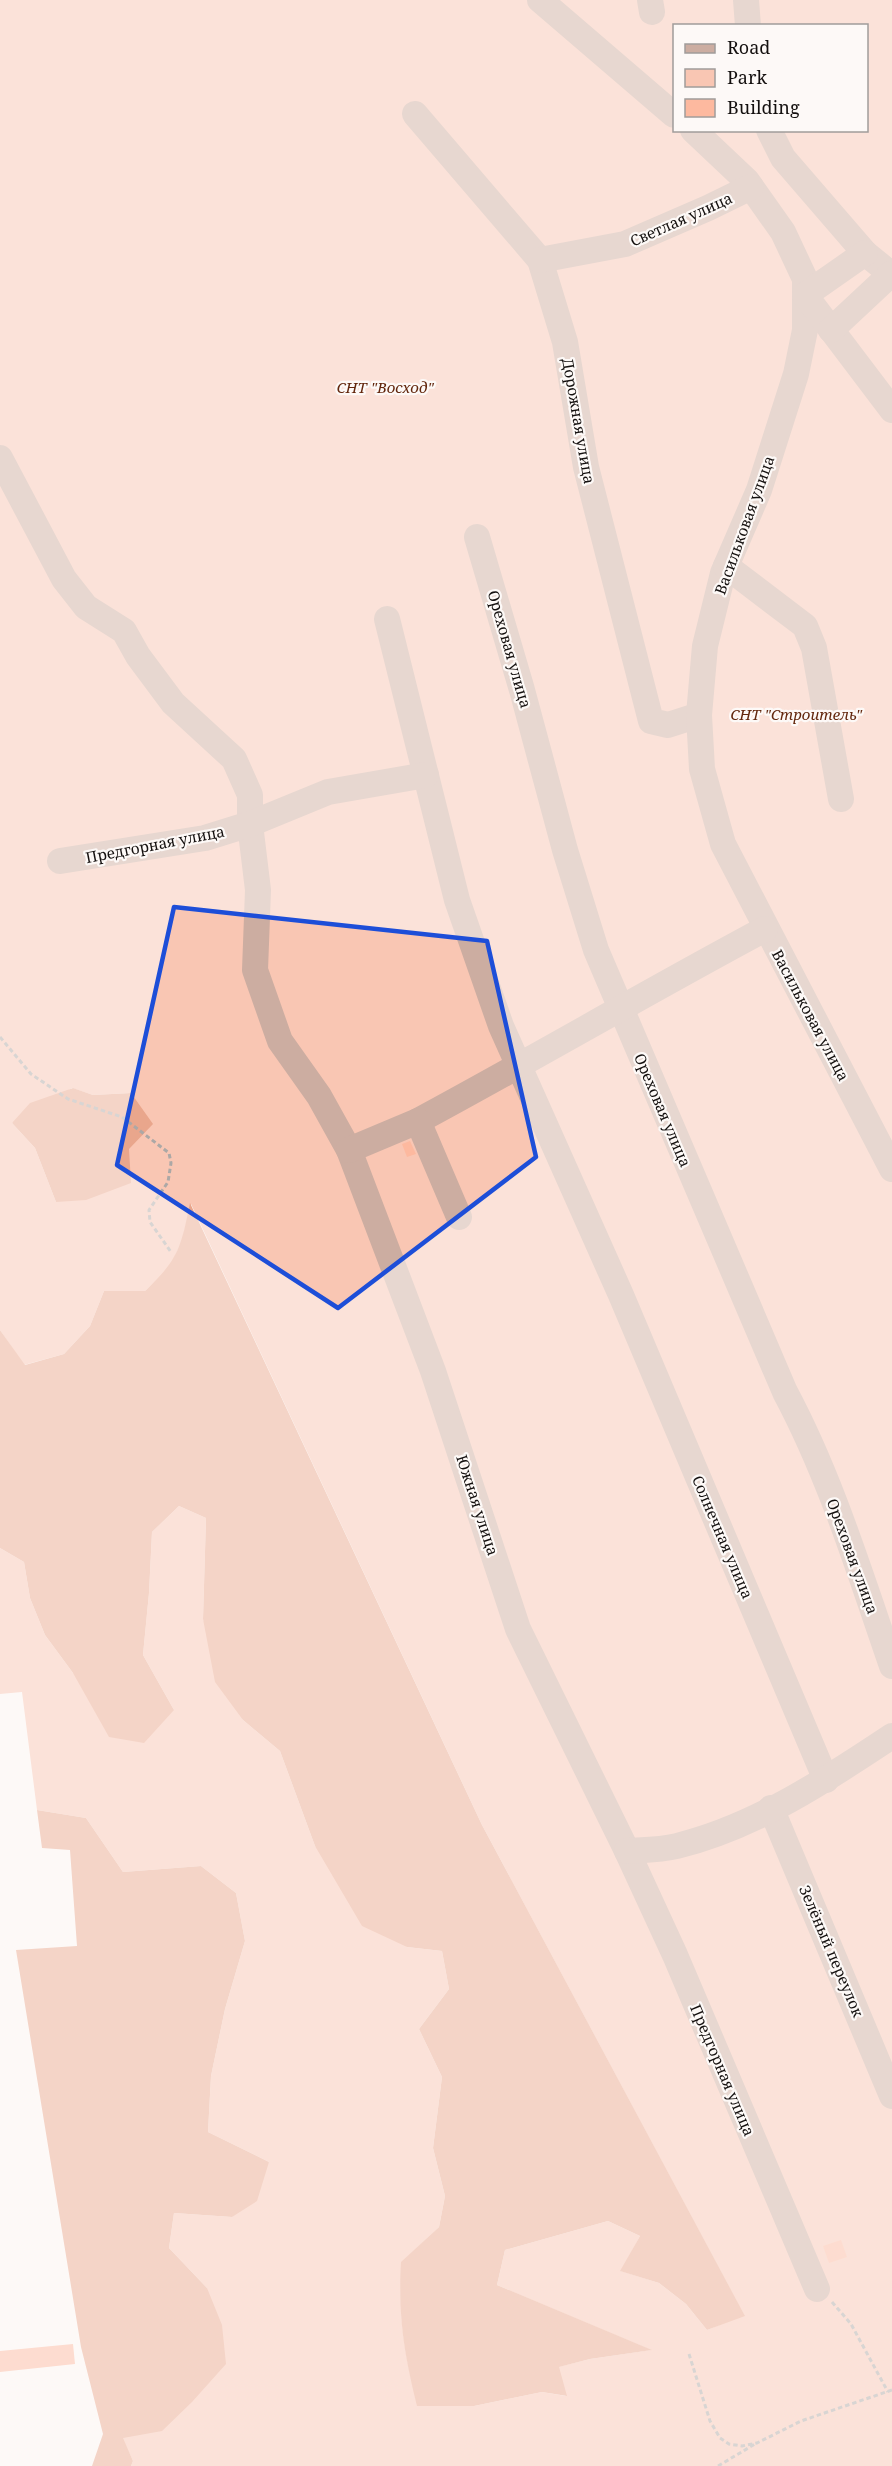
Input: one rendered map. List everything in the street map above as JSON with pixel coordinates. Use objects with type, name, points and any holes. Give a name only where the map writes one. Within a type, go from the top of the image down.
[{"type":"street","points":[[540,0],[673,113]]},
{"type":"street","points":[[746,0],[748,24]]},
{"type":"street","name":"Дорожная улица","points":[[415,114],[540,260],[565,342],[586,467],[651,721],[668,725],[699,715]]},
{"type":"street","name":"Васильковая улица","points":[[695,132],[751,187],[783,232],[805,279],[805,330],[796,374],[759,490],[726,566],[705,646],[699,715],[702,769],[723,844],[892,1168]]},
{"type":"street","points":[[770,132],[783,158],[865,253],[891,275],[831,330]]},
{"type":"street","name":"Светлая улица","points":[[540,260],[625,244],[751,187]]},
{"type":"street","points":[[865,253],[805,296],[892,410]]},
{"type":"street","points":[[0,458],[64,579],[86,607],[124,631],[138,656],[173,703],[234,759],[250,795],[250,824],[258,890],[255,970],[280,1041],[319,1096],[349,1150],[418,1121],[518,1067],[619,1007],[765,928]]},
{"type":"street","name":"Ореховая улица","points":[[477,537],[522,690],[565,850],[596,950],[785,1392],[810,1438],[892,1666]]},
{"type":"street","points":[[726,566],[805,626],[814,648],[841,799]]},
{"type":"street","name":"Солнечная улица","points":[[387,619],[457,900],[501,1026],[621,1294],[826,1780]]},
{"type":"street","name":"Предгорная улица","points":[[60,861],[206,838],[250,824],[328,792],[426,775]]},
{"type":"street","points":[[418,1121],[459,1216]]},
{"type":"street","name":"Южная улица","points":[[349,1150],[433,1371],[518,1629],[627,1851]]},
{"type":"street","points":[[627,1851],[675,1847],[739,1827],[826,1780],[892,1736]]},
{"type":"street","name":"Зелёный переулок","points":[[771,1808],[892,2096]]},
{"type":"street","name":"Предгорная улица","points":[[627,1851],[675,1955],[817,2289]]},
{"type":"path","points":[[0,1037],[31,1074],[68,1099],[122,1117],[169,1153],[171,1163],[168,1182],[149,1210],[150,1222],[171,1252]]},
{"type":"path","points":[[718,2466],[801,2421],[890,2391],[851,2324],[833,2302],[817,2289]]},
{"type":"path","points":[[689,2354],[710,2421],[720,2438],[729,2444],[742,2446],[757,2443]]},
{"type":"highlighted area","points":[[174,907],[487,941],[536,1157],[338,1308],[117,1165]]},
{"type":"green space","name":"СНТ \"Восход\"","points":[[0,0],[892,0],[892,2466],[131,2466],[133,2461],[122,2438],[207,2288],[169,2248],[174,2213],[232,2217],[269,2162],[208,2132],[211,2076],[225,2009],[245,1941],[236,1893],[201,1866],[123,1872],[86,1818],[37,1810],[22,1692],[0,1694],[0,1548],[24,1562],[30,1598],[45,1635],[73,1673],[174,1710],[143,1655],[152,1532],[179,1506],[206,1518],[203,1619],[243,1720],[280,1751],[315,1846],[407,1947],[442,1951],[449,1989],[419,2029],[442,2077],[433,2148],[445,2196],[439,2227],[402,2262],[403,2335],[418,2406],[474,2406],[542,2392],[566,2396],[558,2367],[590,2359],[651,2350],[497,2285],[505,2250],[608,2221],[640,2236],[621,2271],[659,2283],[686,2304],[707,2330],[744,2315],[482,1825],[191,1204],[182,1241],[169,1269],[145,1291],[104,1291],[90,1326],[64,1354],[24,1365],[0,1330]],"holes":[[[72,1088],[93,1095],[131,1093],[129,1149],[56,1202],[35,1148],[12,1123]]]},
{"type":"shaded area","points":[[73,1088],[93,1095],[131,1093],[153,1124],[129,1149],[131,1183],[86,1200],[56,1202],[35,1148],[12,1123],[30,1103]]},
{"type":"shaded area","points":[[190,1203],[482,1825],[745,2316],[707,2330],[686,2304],[659,2283],[620,2271],[640,2236],[608,2221],[505,2250],[497,2285],[652,2350],[590,2359],[559,2367],[567,2396],[542,2392],[474,2406],[417,2406],[403,2335],[400,2300],[401,2262],[439,2227],[445,2196],[433,2148],[442,2077],[419,2029],[449,1989],[442,1951],[407,1947],[362,1926],[315,1846],[280,1751],[243,1720],[215,1682],[203,1619],[206,1518],[179,1506],[152,1532],[143,1655],[174,1710],[144,1743],[109,1737],[73,1673],[45,1635],[30,1598],[24,1562],[0,1548],[0,1330],[25,1365],[64,1354],[90,1326],[104,1291],[145,1291],[165,1270],[181,1242]]},
{"type":"shaded area","points":[[37,1810],[86,1818],[123,1872],[201,1866],[236,1893],[245,1941],[225,2009],[211,2076],[208,2132],[269,2162],[257,2201],[232,2217],[174,2213],[169,2248],[207,2288],[222,2325],[226,2364],[162,2431],[123,2438],[133,2461],[131,2466],[92,2466],[103,2434],[81,2347],[16,1950],[77,1946],[70,1850],[42,1848]]},
{"type":"building","points":[[410,1141],[416,1154],[407,1157],[402,1144]]},
{"type":"building","points":[[841,2240],[847,2257],[829,2263],[823,2246]]},
{"type":"building","points":[[73,2344],[75,2364],[0,2372],[0,2351]]},
{"type":"park label","name":"СНТ \"Строитель\"","points":[[796,714]]}]
